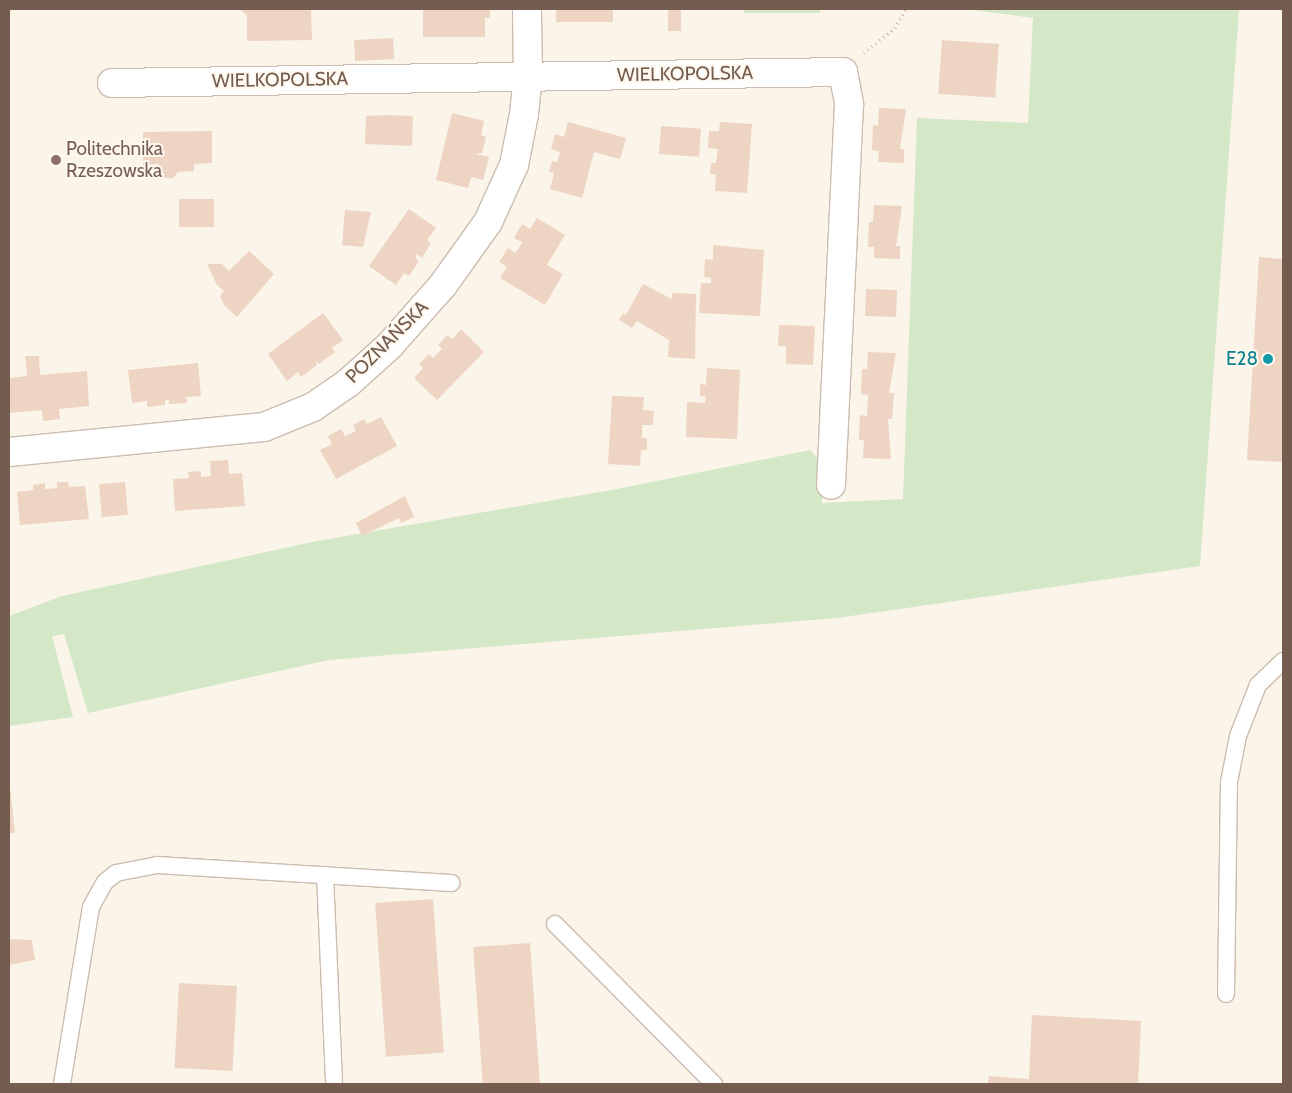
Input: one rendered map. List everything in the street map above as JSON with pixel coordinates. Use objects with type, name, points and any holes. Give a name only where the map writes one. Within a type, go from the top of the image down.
[{"type":"street","name":"POZNAŃSKA","points":[[9,452],[264,428],[313,407],[348,384],[390,345],[443,285],[488,222],[514,165],[528,76],[527,9]]},
{"type":"street","name":"WIELKOPOLSKA","points":[[112,83],[843,72]]},
{"type":"street","points":[[831,485],[850,104],[843,72]]},
{"type":"lane","points":[[1226,994],[1229,782],[1238,736],[1258,685],[1283,661]]},
{"type":"lane","points":[[62,1084],[92,907],[105,882],[116,873],[156,865],[451,883]]},
{"type":"lane","points":[[325,875],[334,1084]]},
{"type":"lane","points":[[555,924],[714,1084]]},
{"type":"path","points":[[843,72],[895,28],[906,9]]},
{"type":"green space","points":[[744,9],[820,9],[820,13],[744,13]]},
{"type":"green space","points":[[966,9],[1239,9],[1200,566],[837,618],[329,660],[88,713],[64,634],[52,636],[73,717],[9,726],[9,616],[62,596],[317,541],[617,489],[810,450],[823,464],[822,503],[903,499],[917,118],[1028,123],[1033,18]]},
{"type":"building","points":[[239,9],[311,9],[312,40],[247,41],[247,15]]},
{"type":"building","points":[[423,9],[490,9],[490,18],[485,18],[485,37],[423,37]]},
{"type":"building","points":[[556,9],[613,9],[613,22],[556,22]]},
{"type":"building","points":[[668,9],[681,9],[681,31],[668,31]]},
{"type":"building","points":[[393,38],[394,59],[355,61],[354,40]]},
{"type":"building","points":[[942,40],[999,44],[995,98],[938,94]]},
{"type":"building","points":[[879,108],[906,109],[900,149],[904,149],[904,163],[878,162],[879,151],[872,150],[873,125],[878,126]]},
{"type":"building","points":[[452,113],[484,121],[481,135],[486,137],[482,153],[476,154],[489,157],[483,180],[471,177],[468,188],[436,180]]},
{"type":"building","points":[[366,116],[413,116],[412,146],[365,144]]},
{"type":"building","points":[[568,122],[626,138],[620,159],[594,152],[582,198],[550,189],[554,173],[549,172],[552,161],[557,162],[560,152],[551,149],[555,134],[564,137]]},
{"type":"building","points":[[720,122],[752,124],[747,193],[715,191],[716,174],[710,174],[711,163],[716,163],[718,149],[708,148],[709,131],[719,131]]},
{"type":"building","points":[[661,126],[701,129],[699,157],[659,154]]},
{"type":"building","points":[[212,131],[212,163],[194,164],[194,171],[178,172],[173,178],[164,178],[158,164],[143,165],[143,132]]},
{"type":"building","points":[[179,199],[214,199],[214,227],[179,227]]},
{"type":"building","points":[[874,205],[902,206],[896,246],[900,246],[900,259],[874,258],[874,247],[868,247],[869,222],[873,222]]},
{"type":"building","points":[[409,209],[436,228],[427,240],[431,243],[422,258],[417,254],[415,258],[419,261],[409,276],[404,273],[396,285],[369,266]]},
{"type":"building","points":[[345,210],[371,212],[363,247],[342,245]]},
{"type":"building","points":[[537,218],[565,235],[547,265],[563,274],[545,305],[500,278],[507,267],[499,262],[508,248],[515,253],[519,248],[522,242],[514,238],[522,224],[530,229]]},
{"type":"building","points":[[713,245],[764,250],[760,316],[699,313],[701,283],[711,283],[711,278],[704,277],[705,259],[713,260]]},
{"type":"building","points":[[249,251],[274,274],[237,317],[225,306],[220,296],[224,291],[217,285],[207,264],[222,264],[229,271]]},
{"type":"building","name":"E28","points":[[1259,257],[1283,259],[1283,462],[1247,460]]},
{"type":"building","points":[[643,284],[672,299],[672,293],[696,294],[695,359],[668,357],[669,340],[637,321],[632,328],[619,320],[623,313],[626,315]]},
{"type":"building","points":[[866,289],[897,290],[896,317],[865,316]]},
{"type":"building","points":[[323,313],[343,340],[332,348],[335,352],[319,364],[315,360],[317,365],[301,377],[298,372],[287,381],[268,354]]},
{"type":"building","points":[[779,325],[815,326],[813,365],[786,364],[786,346],[778,346]]},
{"type":"building","points":[[461,329],[484,352],[437,400],[414,378],[423,368],[419,364],[429,354],[433,358],[442,349],[438,345],[447,335],[452,339]]},
{"type":"building","points":[[868,352],[896,353],[889,393],[894,393],[892,419],[888,419],[891,459],[863,458],[864,440],[859,440],[860,415],[867,416],[868,395],[861,394],[862,369],[867,369]]},
{"type":"building","points":[[25,356],[39,356],[40,375],[87,371],[89,406],[59,409],[60,419],[43,421],[42,410],[9,413],[9,378],[27,376]]},
{"type":"building","points":[[198,363],[201,396],[186,397],[187,403],[169,404],[169,399],[165,400],[165,405],[147,407],[147,401],[132,403],[128,370]]},
{"type":"building","points":[[707,368],[740,370],[737,439],[686,437],[687,402],[705,403],[706,397],[700,396],[700,384],[706,385]]},
{"type":"building","points":[[612,396],[644,397],[643,410],[654,411],[653,425],[642,425],[642,438],[647,438],[647,450],[641,450],[640,466],[608,464]]},
{"type":"building","points":[[381,417],[397,446],[336,479],[320,450],[332,444],[328,436],[341,429],[345,436],[356,431],[353,425],[364,419],[367,424]]},
{"type":"building","points":[[228,460],[229,474],[242,473],[245,506],[175,511],[173,479],[189,478],[188,472],[201,471],[201,477],[211,476],[210,461]]},
{"type":"building","points":[[57,482],[68,482],[69,487],[85,486],[89,519],[20,525],[17,492],[33,490],[33,485],[45,483],[45,489],[57,488]]},
{"type":"building","points":[[125,482],[128,515],[102,517],[99,484]]},
{"type":"building","points":[[405,496],[414,517],[401,523],[399,518],[362,536],[356,523]]},
{"type":"building","points":[[9,777],[15,833],[9,833]]},
{"type":"building","points":[[433,899],[444,1053],[386,1057],[375,903]]},
{"type":"building","points":[[9,939],[32,940],[35,960],[9,965]]},
{"type":"building","points":[[530,943],[540,1084],[483,1084],[473,947]]},
{"type":"building","points":[[179,983],[237,986],[232,1071],[175,1068]]},
{"type":"building","points":[[1032,1015],[1141,1021],[1138,1084],[988,1084],[989,1076],[1029,1079]]},
{"type":"place","name":"Politechnika Rzeszowska","points":[[56,160]]},
{"type":"place","name":"E28","points":[[1268,359]]}]
